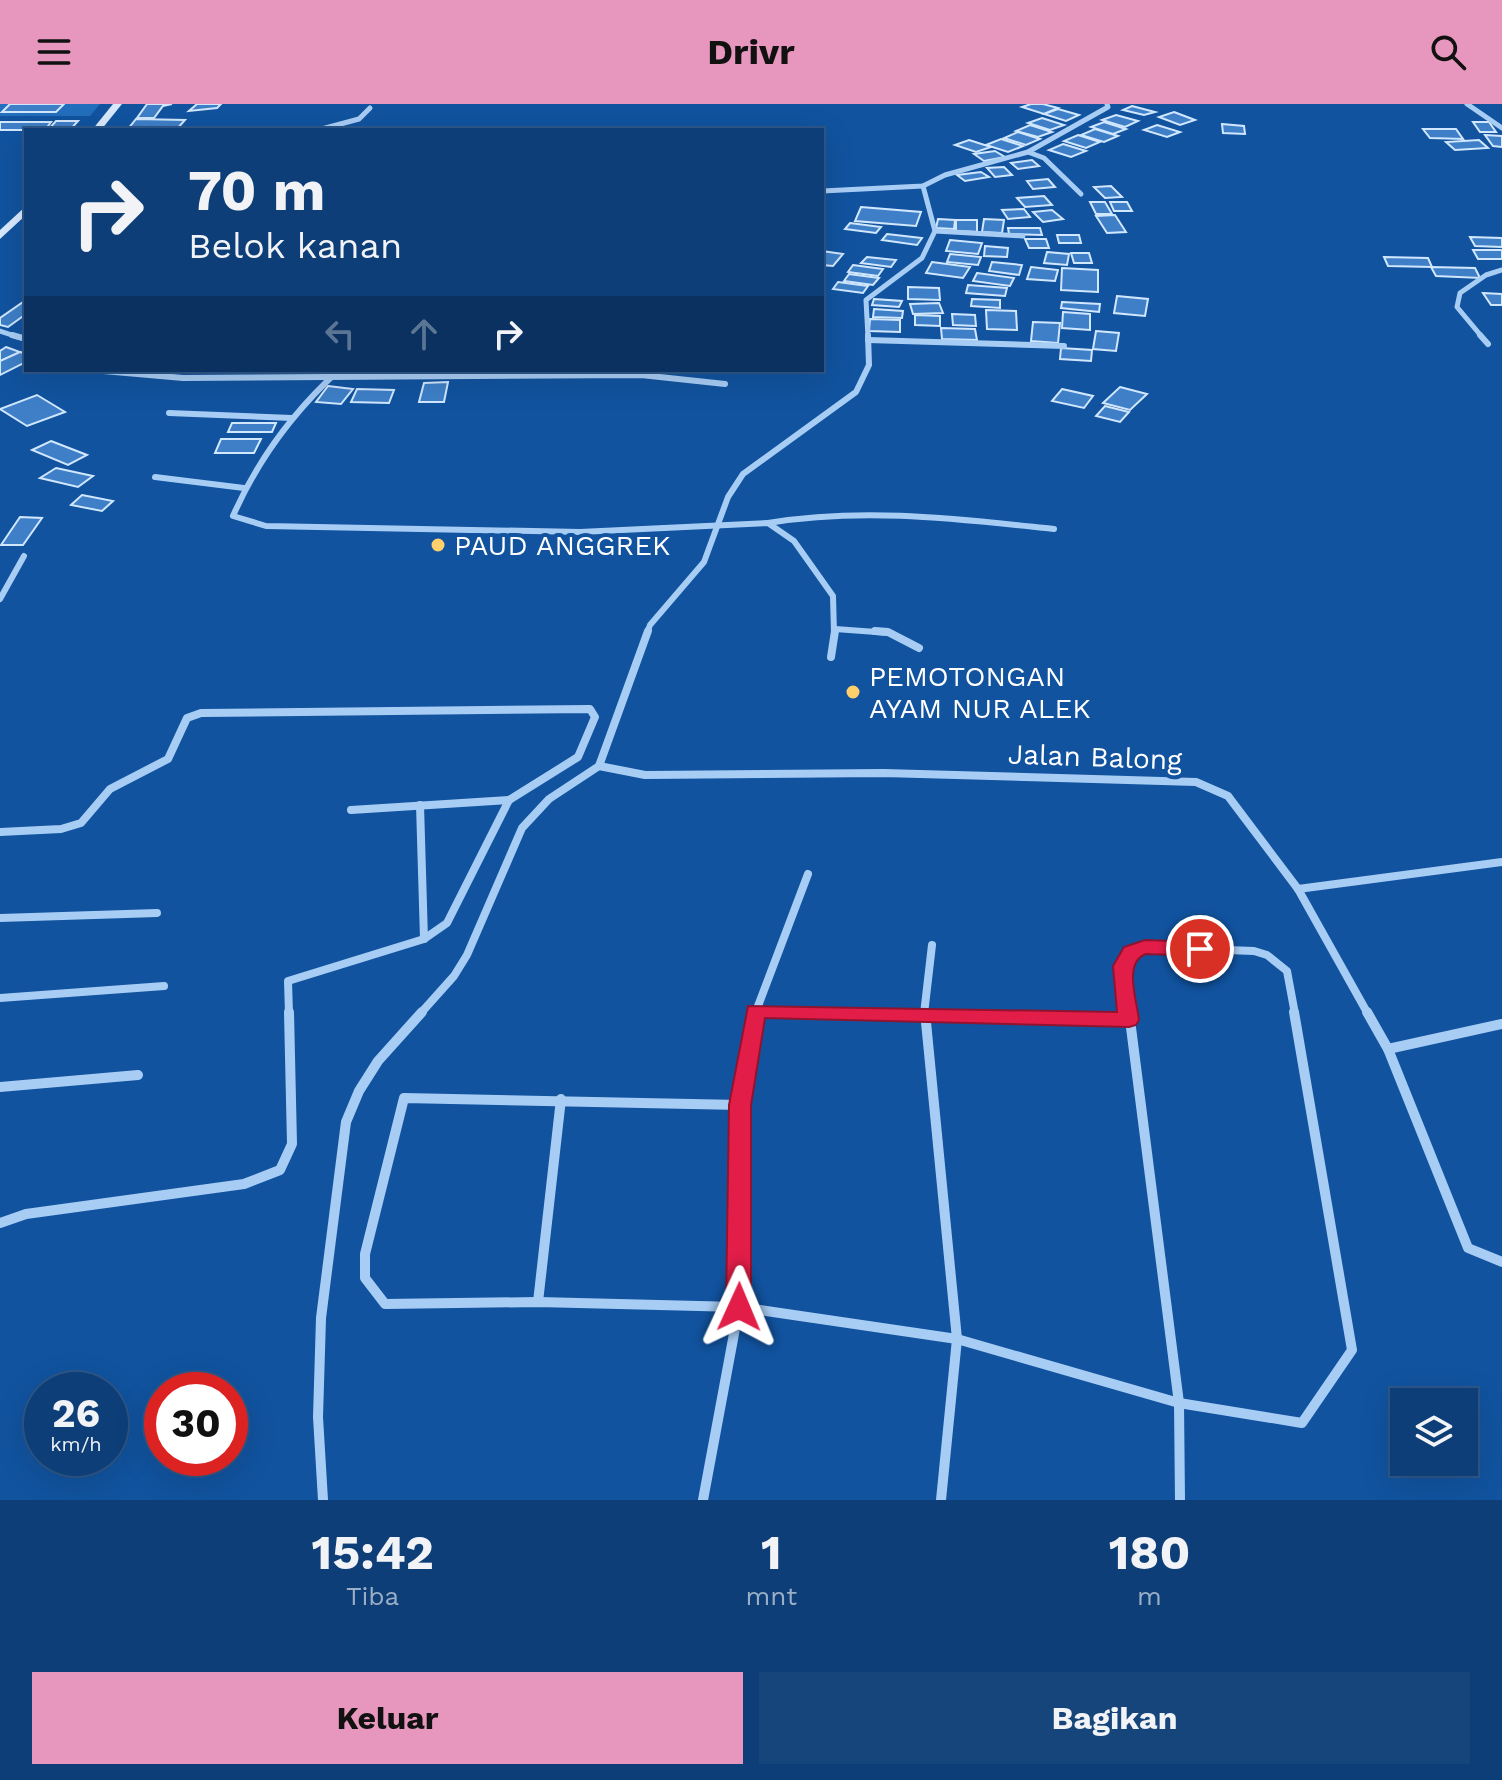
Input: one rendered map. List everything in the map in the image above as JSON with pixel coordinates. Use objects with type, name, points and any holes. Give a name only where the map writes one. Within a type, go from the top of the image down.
[{"type":"main road","points":[[98,128],[118,104]]},
{"type":"main road","points":[[0,236],[24,211]]},
{"type":"street","points":[[824,191],[923,186],[945,175],[1028,152],[1108,107],[1107,104]]},
{"type":"street","points":[[1467,104],[1502,128]]},
{"type":"street","points":[[325,128],[359,119],[370,108]]},
{"type":"street","points":[[1028,152],[1044,158],[1081,194]]},
{"type":"street","points":[[323,1500],[318,1417],[321,1318],[346,1122],[359,1091],[378,1061],[454,976],[467,955],[522,828],[549,799],[599,766],[650,625],[704,562],[714,528],[743,474],[856,392],[869,365],[866,300],[922,258],[935,231],[923,186]]},
{"type":"street","points":[[935,231],[1023,236]]},
{"type":"street","points":[[1488,344],[1457,307],[1460,293],[1486,275],[1502,270]]},
{"type":"street","points":[[0,331],[24,338]]},
{"type":"street","points":[[868,340],[1064,346]]},
{"type":"street","points":[[115,372],[183,378],[336,372],[641,375],[725,384]]},
{"type":"street","points":[[336,372],[292,418],[244,488],[233,516],[266,526],[578,531],[714,528],[822,515],[904,515],[1054,529]]},
{"type":"street","points":[[169,413],[292,418]]},
{"type":"street","points":[[155,477],[244,488]]},
{"type":"street","points":[[768,523],[794,541],[833,596],[835,629],[831,657]]},
{"type":"street","points":[[0,599],[24,556]]},
{"type":"street","points":[[835,629],[888,632],[919,648]]},
{"type":"street","points":[[0,832],[61,829],[81,823],[110,789],[168,759],[187,718],[201,713],[590,709],[595,717],[578,757],[509,800],[351,810]]},
{"type":"street","name":"Jalan Balong","points":[[599,766],[645,775],[884,773],[1196,782],[1228,796],[1298,889],[1388,1049],[1468,1248],[1502,1262]]},
{"type":"street","points":[[0,1223],[26,1214],[244,1184],[280,1170],[292,1144],[288,981],[424,939],[447,923],[509,800]]},
{"type":"street","points":[[420,805],[424,939]]},
{"type":"street","points":[[1298,889],[1502,862]]},
{"type":"street","points":[[703,1500],[739,1307],[740,1105],[755,1011],[808,874]]},
{"type":"street","points":[[0,918],[157,913]]},
{"type":"street","points":[[932,945],[924,1017],[957,1339],[941,1500]]},
{"type":"street","points":[[740,1105],[404,1098],[365,1254],[365,1278],[385,1304],[538,1302],[739,1307],[957,1339],[1179,1403],[1302,1423],[1352,1350],[1326,1183],[1287,971],[1267,955],[1254,951],[1145,947],[1131,952],[1123,966],[1179,1403],[1180,1500]]},
{"type":"street","points":[[0,998],[164,986]]},
{"type":"street","points":[[755,1011],[1129,1020]]},
{"type":"street","points":[[1388,1049],[1502,1024]]},
{"type":"street","points":[[0,1087],[138,1075]]},
{"type":"street","points":[[538,1302],[561,1099]]},
{"type":"shaded area","points":[[0,104],[100,104],[90,116],[0,116]]},
{"type":"building","points":[[10,104],[64,104],[56,112],[2,112]]},
{"type":"building","points":[[147,104],[172,104],[163,106],[154,118],[137,118]]},
{"type":"building","points":[[197,104],[221,104],[217,108],[189,111]]},
{"type":"building","points":[[1031,104],[1058,108],[1044,114],[1022,107]]},
{"type":"building","points":[[1132,106],[1155,112],[1144,115],[1123,110]]},
{"type":"building","points":[[1058,109],[1079,115],[1066,121],[1044,114]]},
{"type":"building","points":[[1174,112],[1195,120],[1180,125],[1159,117]]},
{"type":"building","points":[[1116,115],[1138,121],[1125,127],[1102,120]]},
{"type":"building","points":[[1042,118],[1064,125],[1050,130],[1028,123]]},
{"type":"building","points":[[136,119],[185,120],[178,128],[129,128]]},
{"type":"building","points":[[56,121],[78,121],[72,128],[50,128]]},
{"type":"building","points":[[0,122],[51,122],[46,128],[0,130]]},
{"type":"building","points":[[1104,122],[1126,129],[1113,134],[1091,127]]},
{"type":"building","points":[[1473,122],[1489,122],[1496,132],[1480,132]]},
{"type":"building","points":[[1222,124],[1244,126],[1245,134],[1223,133]]},
{"type":"building","points":[[1030,125],[1052,132],[1038,137],[1016,131]]},
{"type":"building","points":[[1157,125],[1180,132],[1167,137],[1144,130]]},
{"type":"building","points":[[1095,129],[1118,136],[1104,142],[1081,135]]},
{"type":"building","points":[[1423,129],[1456,129],[1463,139],[1430,138]]},
{"type":"building","points":[[1018,132],[1040,139],[1026,145],[1004,138]]},
{"type":"building","points":[[1078,135],[1100,142],[1086,148],[1064,141]]},
{"type":"building","points":[[1485,135],[1502,136],[1502,147],[1493,146]]},
{"type":"building","points":[[1001,139],[1023,146],[1008,152],[986,145]]},
{"type":"building","points":[[969,140],[991,147],[976,152],[955,145]]},
{"type":"building","points":[[1479,140],[1488,148],[1455,150],[1446,142]]},
{"type":"building","points":[[1063,144],[1086,151],[1071,157],[1049,150]]},
{"type":"building","points":[[995,151],[1005,157],[984,161],[974,154]]},
{"type":"building","points":[[1032,160],[1039,166],[1018,169],[1011,163]]},
{"type":"building","points":[[1004,167],[1012,175],[995,177],[987,168]]},
{"type":"building","points":[[981,172],[989,177],[965,181],[957,175]]},
{"type":"building","points":[[1048,179],[1055,187],[1033,189],[1027,181]]},
{"type":"building","points":[[1111,186],[1122,197],[1105,198],[1094,187]]},
{"type":"building","points":[[1044,196],[1052,205],[1025,207],[1017,198]]},
{"type":"building","points":[[1090,202],[1105,202],[1112,214],[1096,214]]},
{"type":"building","points":[[1110,202],[1127,202],[1132,211],[1114,211]]},
{"type":"building","points":[[861,207],[921,212],[916,226],[855,221]]},
{"type":"building","points":[[1024,209],[1030,217],[1008,219],[1002,210]]},
{"type":"building","points":[[1052,210],[1063,219],[1043,222],[1033,212]]},
{"type":"building","points":[[1115,215],[1126,232],[1107,233],[1096,216]]},
{"type":"building","points":[[938,219],[955,220],[954,229],[936,228]]},
{"type":"building","points":[[984,219],[1004,220],[1002,233],[982,232]]},
{"type":"building","points":[[956,220],[977,220],[977,232],[956,231]]},
{"type":"building","points":[[850,223],[881,227],[876,233],[845,229]]},
{"type":"building","points":[[1008,228],[1040,228],[1042,235],[1009,234]]},
{"type":"building","points":[[887,234],[922,238],[917,245],[882,240]]},
{"type":"building","points":[[1057,235],[1079,235],[1081,243],[1059,243]]},
{"type":"building","points":[[1470,237],[1502,238],[1502,247],[1475,246]]},
{"type":"building","points":[[1025,239],[1046,239],[1049,248],[1029,248]]},
{"type":"building","points":[[950,240],[982,243],[978,254],[946,251]]},
{"type":"building","points":[[985,246],[1008,248],[1007,257],[984,256]]},
{"type":"building","points":[[1473,250],[1502,250],[1502,259],[1478,259]]},
{"type":"building","points":[[824,251],[843,254],[833,266],[824,265]]},
{"type":"building","points":[[1047,252],[1069,254],[1067,265],[1044,263]]},
{"type":"building","points":[[1071,253],[1089,253],[1092,263],[1074,263]]},
{"type":"building","points":[[950,254],[981,257],[978,265],[947,262]]},
{"type":"building","points":[[867,257],[896,260],[891,267],[861,263]]},
{"type":"building","points":[[1384,257],[1428,258],[1432,267],[1388,266]]},
{"type":"building","points":[[932,262],[970,267],[963,278],[926,273]]},
{"type":"building","points":[[992,262],[1022,265],[1019,275],[989,271]]},
{"type":"building","points":[[853,265],[883,269],[878,276],[848,272]]},
{"type":"building","points":[[1031,267],[1058,270],[1055,281],[1027,279]]},
{"type":"building","points":[[1431,267],[1475,268],[1480,278],[1436,276]]},
{"type":"building","points":[[1062,268],[1098,270],[1098,292],[1061,290]]},
{"type":"building","points":[[977,273],[1014,278],[1010,286],[973,281]]},
{"type":"building","points":[[849,274],[879,278],[873,285],[844,281]]},
{"type":"building","points":[[838,282],[868,286],[863,293],[833,289]]},
{"type":"building","points":[[968,285],[1007,288],[1005,296],[966,293]]},
{"type":"building","points":[[908,287],[939,288],[940,300],[908,299]]},
{"type":"building","points":[[1483,293],[1502,294],[1502,305],[1491,305]]},
{"type":"building","points":[[1117,296],[1148,299],[1145,316],[1114,313]]},
{"type":"building","points":[[874,299],[902,301],[899,307],[872,305]]},
{"type":"building","points":[[972,299],[1000,300],[1000,308],[971,306]]},
{"type":"building","points":[[24,301],[24,315],[8,327],[0,325],[0,318]]},
{"type":"building","points":[[1062,302],[1100,304],[1099,312],[1061,308]]},
{"type":"building","points":[[939,303],[943,313],[913,314],[910,304]]},
{"type":"building","points":[[874,309],[903,311],[902,318],[873,317]]},
{"type":"building","points":[[986,310],[1016,311],[1017,330],[987,329]]},
{"type":"building","points":[[1063,312],[1090,314],[1090,330],[1062,328]]},
{"type":"building","points":[[952,314],[975,315],[976,326],[953,325]]},
{"type":"building","points":[[915,315],[940,316],[940,326],[915,325]]},
{"type":"building","points":[[870,319],[900,320],[900,332],[869,331]]},
{"type":"building","points":[[1033,322],[1060,323],[1058,343],[1031,341]]},
{"type":"building","points":[[941,328],[975,329],[977,340],[942,339]]},
{"type":"building","points":[[1096,331],[1119,333],[1116,351],[1093,349]]},
{"type":"building","points":[[6,347],[20,352],[0,361],[0,351]]},
{"type":"building","points":[[1061,348],[1092,350],[1091,361],[1060,359]]},
{"type":"building","points":[[20,352],[24,353],[24,363],[0,375],[0,361]]},
{"type":"building","points":[[448,382],[444,402],[419,402],[424,383]]},
{"type":"building","points":[[328,386],[353,389],[341,404],[316,402]]},
{"type":"building","points":[[1120,387],[1147,394],[1130,410],[1103,403]]},
{"type":"building","points":[[357,389],[394,390],[389,403],[351,402]]},
{"type":"building","points":[[1062,389],[1093,396],[1084,408],[1052,401]]},
{"type":"building","points":[[37,395],[65,412],[27,426],[0,409]]},
{"type":"building","points":[[1105,406],[1129,412],[1120,422],[1096,416]]},
{"type":"building","points":[[232,423],[276,423],[272,432],[228,432]]},
{"type":"building","points":[[221,439],[261,439],[254,453],[215,453]]},
{"type":"building","points":[[51,441],[87,455],[68,465],[32,450]]},
{"type":"building","points":[[56,468],[93,476],[78,487],[40,478]]},
{"type":"building","points":[[82,495],[113,501],[102,511],[71,505]]},
{"type":"building","points":[[20,517],[42,518],[23,545],[1,545]]},
{"type":"place","name":"PAUD ANGGREK","points":[[438,545]]},
{"type":"place","name":"PEMOTONGAN AYAM NUR ALEK","points":[[853,692]]},
{"type":"route","points":[[739,1307],[740,1105],[755,1011],[1129,1020],[1123,966],[1131,952],[1145,947],[1200,949]]}]
